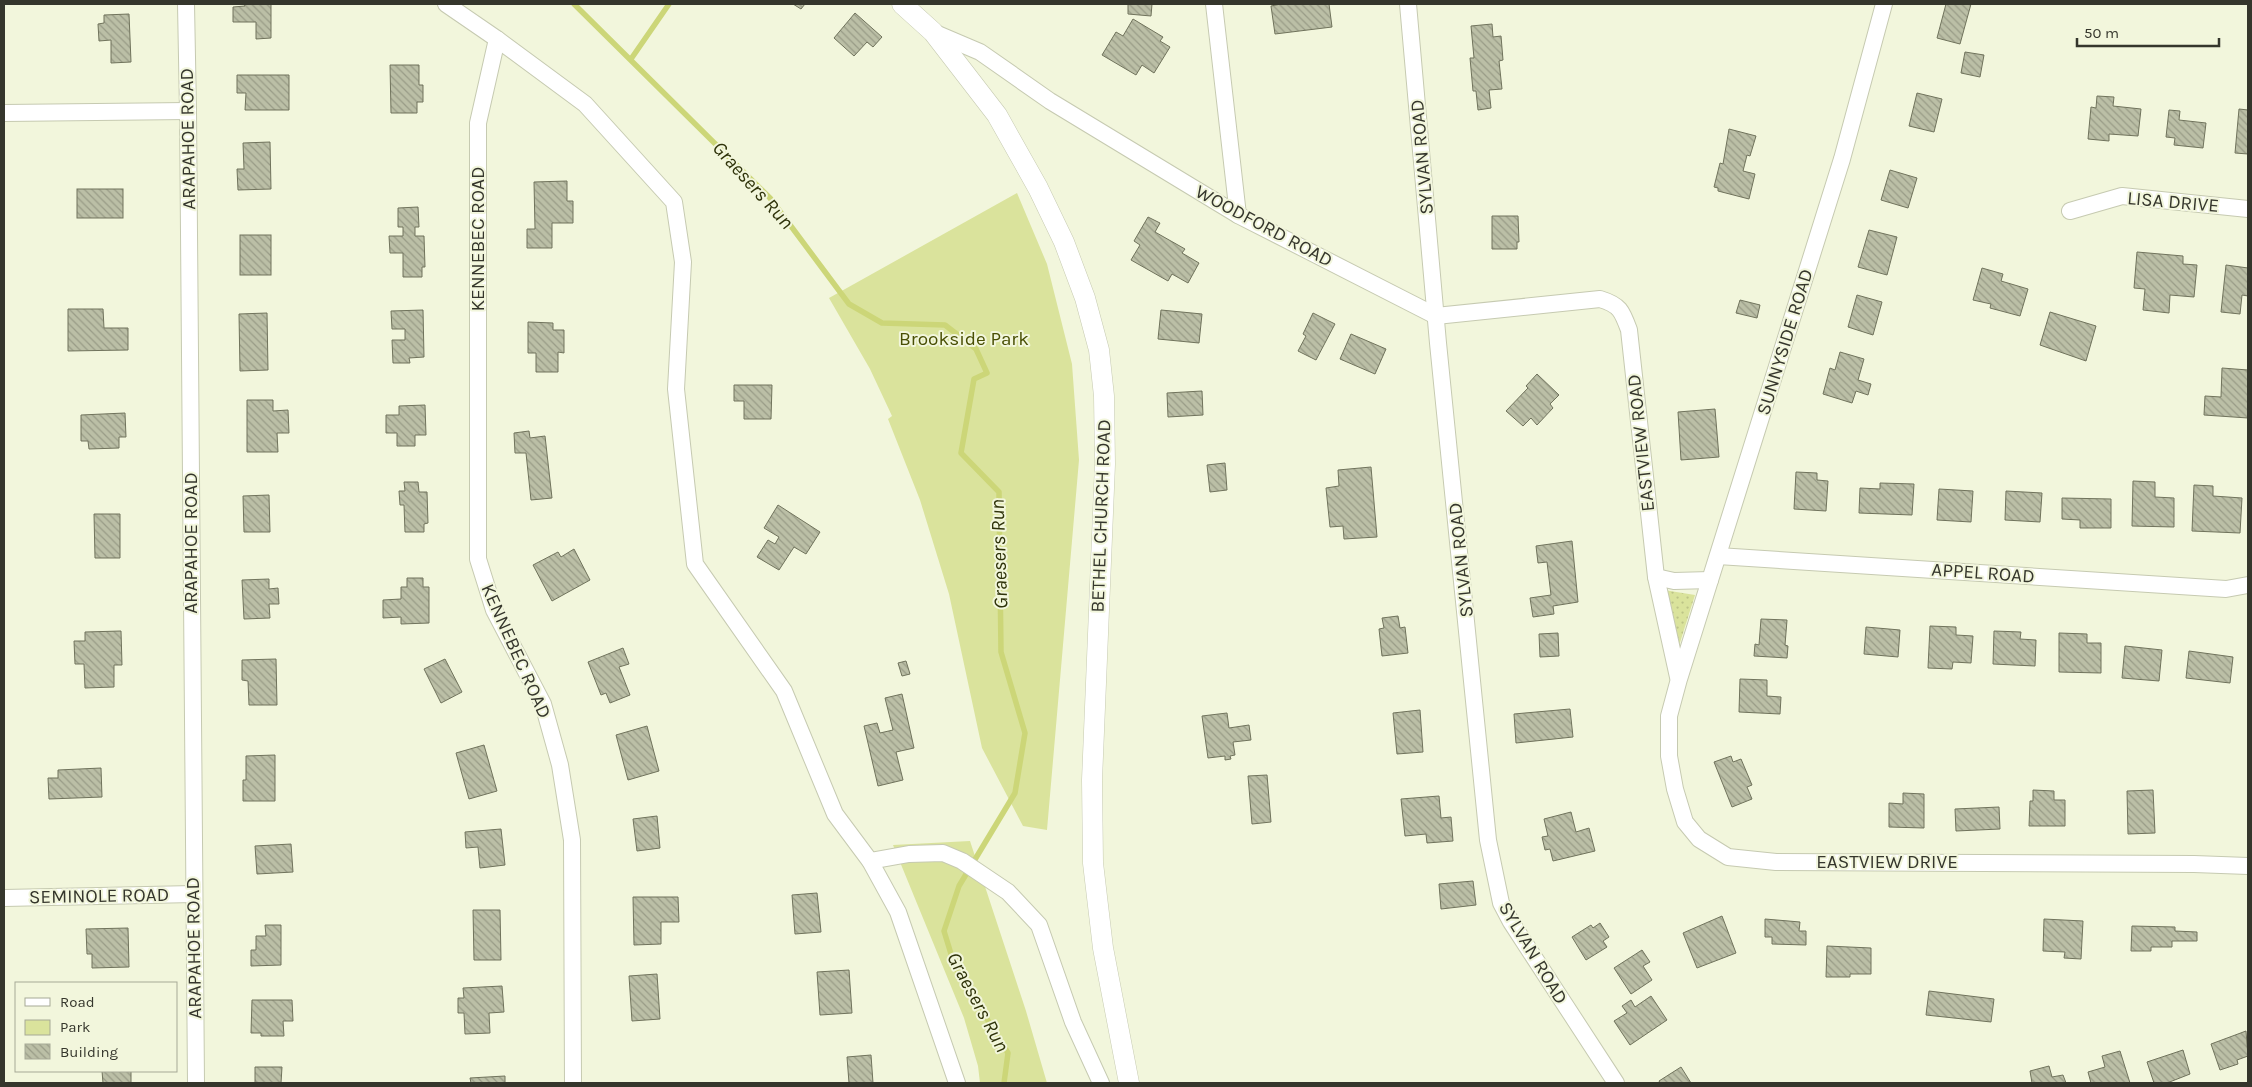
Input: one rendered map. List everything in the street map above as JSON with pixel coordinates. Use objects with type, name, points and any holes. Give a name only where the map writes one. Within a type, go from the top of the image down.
[{"type":"street","name":"ARAPAHOE ROAD","points":[[186,4],[196,1083]]},
{"type":"street","points":[[446,4],[585,104],[674,202],[683,262],[676,389],[694,564],[784,692],[835,814],[870,861],[898,912],[957,1083]]},
{"type":"street","name":"BETHEL CHURCH ROAD","points":[[902,4],[933,32],[997,115],[1038,188],[1064,242],[1085,298],[1099,350],[1104,396],[1105,464],[1092,780],[1093,863],[1103,948],[1129,1083]]},
{"type":"street","points":[[1214,4],[1238,215]]},
{"type":"street","name":"SYLVAN ROAD","points":[[1408,4],[1436,316],[1484,805],[1496,886],[1501,903],[1511,922],[1616,1083]]},
{"type":"street","name":"SUNNYSIDE ROAD","points":[[1679,679],[1842,159],[1884,4]]},
{"type":"street","name":"WOODFORD ROAD","points":[[933,32],[980,52],[1050,101],[1238,215],[1436,316]]},
{"type":"street","name":"KENNEBEC ROAD","points":[[497,39],[478,123],[478,559],[494,610],[543,704],[560,765],[572,840],[573,1083]]},
{"type":"street","points":[[4,113],[188,111]]},
{"type":"street","name":"LISA DRIVE","points":[[2070,210],[2122,196],[2248,209]]},
{"type":"street","name":"EASTVIEW ROAD","points":[[1436,316],[1600,299],[1613,303],[1622,311],[1629,330],[1656,577],[1679,679]]},
{"type":"street","name":"APPEL ROAD","points":[[1718,556],[2226,590],[2248,585]]},
{"type":"street","points":[[1656,577],[1674,581],[1710,580]]},
{"type":"street","name":"EASTVIEW DRIVE","points":[[1679,679],[1669,716],[1669,756],[1675,790],[1685,822],[1699,838],[1728,858],[1776,862],[2194,864],[2248,866]]},
{"type":"street","points":[[870,861],[909,854],[943,853],[962,861],[1008,892],[1039,925],[1072,1022],[1101,1083]]},
{"type":"street","name":"SEMINOLE ROAD","points":[[4,898],[194,894]]},
{"type":"green space","name":"Brookside Park","points":[[1017,193],[1047,264],[1072,364],[1079,460],[1047,830],[1023,826],[982,748],[949,594],[920,500],[888,419],[892,416],[870,369],[829,298]]},
{"type":"green space","points":[[1664,590],[1695,595],[1677,652]]},
{"type":"green space","points":[[970,841],[1026,1011],[1047,1083],[980,1083],[978,1066],[964,1018],[893,845]]},
{"type":"building","points":[[244,4],[271,4],[271,38],[256,39],[256,22],[233,22],[233,7],[245,6]]},
{"type":"building","points":[[793,4],[805,4],[801,9]]},
{"type":"building","points":[[1128,4],[1152,4],[1151,16],[1128,14]]},
{"type":"building","points":[[1281,4],[1329,4],[1332,27],[1275,34],[1271,6]]},
{"type":"building","points":[[1946,4],[1971,4],[1960,44],[1937,38]]},
{"type":"building","points":[[855,13],[882,37],[873,47],[867,42],[854,56],[834,38]]},
{"type":"building","points":[[129,14],[131,62],[111,63],[111,40],[99,41],[98,24],[104,23],[104,15]]},
{"type":"building","points":[[1133,19],[1163,37],[1160,41],[1170,47],[1154,73],[1142,65],[1136,75],[1102,55],[1116,32],[1123,36]]},
{"type":"building","points":[[1492,24],[1493,37],[1501,36],[1503,60],[1499,61],[1502,89],[1489,90],[1491,108],[1478,110],[1476,91],[1473,91],[1470,58],[1474,58],[1471,26]]},
{"type":"building","points":[[1965,52],[1984,55],[1980,77],[1961,73]]},
{"type":"building","points":[[390,65],[419,65],[419,85],[423,85],[423,102],[417,102],[417,113],[391,113]]},
{"type":"building","points":[[237,75],[289,75],[289,110],[245,110],[246,93],[237,93]]},
{"type":"building","points":[[1917,93],[1942,99],[1934,132],[1909,126]]},
{"type":"building","points":[[2097,96],[2114,97],[2113,106],[2141,109],[2138,136],[2109,134],[2109,141],[2088,139],[2091,107],[2096,108]]},
{"type":"building","points":[[2239,109],[2248,110],[2248,154],[2235,153]]},
{"type":"building","points":[[2169,110],[2180,111],[2179,120],[2206,123],[2203,148],[2174,145],[2175,138],[2166,137]]},
{"type":"building","points":[[1729,129],[1756,136],[1750,156],[1747,155],[1743,171],[1755,174],[1749,199],[1718,191],[1718,188],[1714,187],[1720,163],[1723,164]]},
{"type":"building","points":[[270,142],[271,189],[238,190],[237,169],[244,169],[243,143]]},
{"type":"building","points":[[1890,170],[1917,178],[1908,208],[1881,200]]},
{"type":"building","points":[[567,181],[567,201],[573,201],[573,223],[552,223],[552,248],[527,248],[527,229],[535,229],[534,182]]},
{"type":"building","points":[[77,189],[123,189],[123,218],[77,218]]},
{"type":"building","points":[[418,207],[419,227],[415,227],[415,236],[424,236],[425,267],[422,267],[422,277],[403,277],[403,253],[390,253],[389,236],[403,236],[403,227],[398,227],[398,208]]},
{"type":"building","points":[[1492,216],[1518,216],[1519,242],[1517,242],[1517,249],[1492,249]]},
{"type":"building","points":[[1148,217],[1160,223],[1155,232],[1185,249],[1182,253],[1199,263],[1188,283],[1172,274],[1168,281],[1131,260],[1140,245],[1134,241]]},
{"type":"building","points":[[1869,230],[1897,237],[1887,275],[1858,267]]},
{"type":"building","points":[[240,235],[271,235],[271,275],[240,275]]},
{"type":"building","points":[[2137,252],[2183,256],[2183,264],[2197,265],[2194,297],[2170,295],[2169,313],[2143,310],[2145,289],[2134,288]]},
{"type":"building","points":[[2226,265],[2248,268],[2248,296],[2242,295],[2240,314],[2221,312]]},
{"type":"building","points":[[1982,268],[2003,274],[2001,281],[2028,289],[2020,316],[1990,308],[1991,304],[1973,300]]},
{"type":"building","points":[[1857,295],[1882,302],[1873,335],[1848,327]]},
{"type":"building","points":[[1740,300],[1760,305],[1757,318],[1736,313]]},
{"type":"building","points":[[68,309],[103,309],[104,328],[128,328],[128,350],[68,351]]},
{"type":"building","points":[[423,310],[424,357],[409,358],[410,363],[393,363],[392,340],[405,340],[405,329],[392,329],[391,311]]},
{"type":"building","points":[[1161,310],[1202,314],[1199,343],[1158,339]]},
{"type":"building","points":[[2050,312],[2096,326],[2086,361],[2040,345]]},
{"type":"building","points":[[267,313],[268,370],[240,371],[239,314]]},
{"type":"building","points":[[1313,313],[1335,324],[1316,360],[1298,351],[1306,336],[1303,334]]},
{"type":"building","points":[[528,322],[553,323],[553,330],[564,330],[564,353],[558,352],[558,372],[536,372],[536,353],[528,353]]},
{"type":"building","points":[[1351,334],[1386,349],[1375,374],[1340,359]]},
{"type":"building","points":[[1840,352],[1864,359],[1858,380],[1871,384],[1868,395],[1856,391],[1852,403],[1823,394],[1830,368],[1835,370]]},
{"type":"building","points":[[2222,368],[2248,370],[2248,418],[2204,415],[2205,396],[2221,397]]},
{"type":"building","points":[[1537,374],[1559,395],[1550,404],[1553,408],[1537,425],[1531,418],[1523,426],[1506,411],[1528,388],[1526,386]]},
{"type":"building","points":[[734,385],[772,385],[771,419],[744,419],[744,401],[734,401]]},
{"type":"building","points":[[1202,391],[1203,415],[1168,417],[1167,393]]},
{"type":"building","points":[[247,400],[273,400],[273,411],[288,410],[289,433],[277,433],[278,452],[247,452]]},
{"type":"building","points":[[425,405],[426,435],[415,435],[415,446],[397,446],[397,433],[386,433],[386,415],[399,415],[399,406]]},
{"type":"building","points":[[1715,409],[1719,457],[1681,460],[1678,412]]},
{"type":"building","points":[[125,413],[126,437],[119,437],[119,448],[89,449],[88,441],[81,441],[81,415]]},
{"type":"building","points":[[529,431],[530,438],[545,436],[552,498],[531,500],[526,453],[515,453],[514,433]]},
{"type":"building","points":[[1225,463],[1227,490],[1210,492],[1207,465]]},
{"type":"building","points":[[1371,467],[1377,537],[1344,539],[1343,526],[1330,527],[1326,488],[1339,486],[1338,470]]},
{"type":"building","points":[[1796,472],[1817,473],[1817,480],[1828,481],[1826,511],[1794,509]]},
{"type":"building","points":[[2133,481],[2155,482],[2155,497],[2174,498],[2174,527],[2132,526]]},
{"type":"building","points":[[404,482],[418,482],[419,492],[427,492],[428,523],[424,524],[424,532],[405,532],[404,505],[400,505],[399,491],[405,491]]},
{"type":"building","points":[[1880,483],[1914,484],[1912,515],[1859,513],[1860,488],[1880,489]]},
{"type":"building","points":[[2194,485],[2213,486],[2213,496],[2242,498],[2240,533],[2192,531]]},
{"type":"building","points":[[1939,489],[1973,491],[1971,522],[1937,520]]},
{"type":"building","points":[[2006,491],[2042,493],[2040,522],[2005,520]]},
{"type":"building","points":[[269,495],[270,532],[244,532],[243,496]]},
{"type":"building","points":[[2062,498],[2111,499],[2111,528],[2080,528],[2080,520],[2062,519]]},
{"type":"building","points":[[778,505],[820,532],[806,554],[794,547],[779,570],[757,557],[768,540],[775,544],[779,537],[764,528]]},
{"type":"building","points":[[94,514],[120,514],[120,558],[95,558]]},
{"type":"building","points":[[1572,541],[1578,602],[1553,606],[1554,614],[1533,617],[1530,598],[1551,595],[1547,562],[1538,563],[1536,546]]},
{"type":"building","points":[[574,549],[590,580],[552,601],[533,565],[558,552],[561,557]]},
{"type":"building","points":[[407,578],[423,578],[423,587],[429,587],[429,623],[401,624],[401,617],[383,618],[383,600],[401,599],[401,587],[407,587]]},
{"type":"building","points":[[269,579],[269,589],[278,588],[279,604],[269,604],[270,618],[244,619],[242,580]]},
{"type":"building","points":[[1398,616],[1400,628],[1405,627],[1408,653],[1382,656],[1379,629],[1384,628],[1382,618]]},
{"type":"building","points":[[1761,619],[1787,620],[1785,645],[1788,646],[1787,658],[1754,656],[1755,644],[1759,645]]},
{"type":"building","points":[[1930,626],[1956,627],[1956,635],[1973,636],[1971,663],[1953,662],[1952,669],[1928,668]]},
{"type":"building","points":[[1866,627],[1900,630],[1898,657],[1864,654]]},
{"type":"building","points":[[121,631],[122,665],[114,665],[114,687],[85,688],[84,664],[75,664],[74,641],[85,641],[85,632]]},
{"type":"building","points":[[1994,631],[2021,632],[2020,639],[2036,640],[2035,666],[1993,664]]},
{"type":"building","points":[[1558,633],[1559,656],[1540,657],[1539,634]]},
{"type":"building","points":[[2059,633],[2087,634],[2087,643],[2101,643],[2101,673],[2059,672]]},
{"type":"building","points":[[2125,646],[2162,650],[2159,681],[2122,678]]},
{"type":"building","points":[[623,648],[629,664],[619,667],[630,695],[610,703],[606,693],[601,695],[588,662]]},
{"type":"building","points":[[2189,651],[2233,657],[2230,683],[2186,678]]},
{"type":"building","points":[[276,659],[277,705],[249,705],[248,681],[242,680],[242,660]]},
{"type":"building","points":[[445,659],[462,692],[441,703],[424,669]]},
{"type":"building","points":[[906,661],[910,674],[902,676],[898,663]]},
{"type":"building","points":[[1740,679],[1767,680],[1767,696],[1781,697],[1780,714],[1739,712]]},
{"type":"building","points":[[902,694],[914,748],[896,752],[903,780],[878,786],[864,726],[877,723],[880,733],[893,730],[885,698]]},
{"type":"building","points":[[1570,709],[1573,737],[1516,743],[1514,714]]},
{"type":"building","points":[[1420,710],[1423,752],[1397,754],[1393,713]]},
{"type":"building","points":[[1227,713],[1229,728],[1249,725],[1251,740],[1233,742],[1235,755],[1230,756],[1231,759],[1225,760],[1225,756],[1208,758],[1202,716]]},
{"type":"building","points":[[647,726],[659,771],[628,780],[616,735]]},
{"type":"building","points":[[484,745],[497,791],[469,799],[456,753]]},
{"type":"building","points":[[275,755],[275,801],[243,801],[243,780],[246,780],[246,756]]},
{"type":"building","points":[[1731,756],[1733,762],[1741,759],[1752,785],[1747,787],[1752,799],[1732,807],[1714,762]]},
{"type":"building","points":[[101,768],[102,797],[49,799],[48,778],[58,778],[58,770]]},
{"type":"building","points":[[1267,775],[1271,822],[1252,824],[1248,776]]},
{"type":"building","points":[[2033,790],[2054,791],[2054,800],[2065,800],[2065,826],[2029,826],[2030,801],[2033,801]]},
{"type":"building","points":[[2153,790],[2155,833],[2128,834],[2127,791]]},
{"type":"building","points":[[1903,793],[1924,794],[1924,828],[1889,827],[1889,803],[1903,804]]},
{"type":"building","points":[[1439,796],[1441,818],[1451,817],[1453,841],[1427,843],[1426,834],[1405,836],[1401,799]]},
{"type":"building","points":[[1999,807],[2000,829],[1956,831],[1955,809]]},
{"type":"building","points":[[1571,812],[1576,832],[1589,828],[1595,851],[1553,861],[1550,849],[1545,850],[1542,837],[1548,836],[1544,819]]},
{"type":"building","points":[[657,816],[660,848],[637,851],[633,819]]},
{"type":"building","points":[[501,829],[505,865],[480,868],[478,847],[466,848],[465,832]]},
{"type":"building","points":[[291,844],[293,872],[257,874],[255,846]]},
{"type":"building","points":[[1473,881],[1476,905],[1441,909],[1439,884]]},
{"type":"building","points":[[817,893],[821,932],[795,934],[792,895]]},
{"type":"building","points":[[633,897],[678,897],[679,922],[661,922],[661,944],[634,945]]},
{"type":"building","points":[[473,910],[500,910],[501,960],[474,960]]},
{"type":"building","points":[[1722,916],[1736,953],[1697,968],[1683,933]]},
{"type":"building","points":[[1765,919],[1800,922],[1799,931],[1806,931],[1806,945],[1772,944],[1772,937],[1765,937]]},
{"type":"building","points":[[2044,919],[2083,921],[2081,959],[2064,958],[2065,952],[2043,951]]},
{"type":"building","points":[[1600,923],[1609,937],[1603,941],[1607,947],[1586,960],[1572,937],[1591,925],[1593,928]]},
{"type":"building","points":[[265,925],[281,925],[281,965],[251,966],[251,950],[256,950],[256,936],[266,936]]},
{"type":"building","points":[[2132,926],[2175,927],[2175,931],[2197,932],[2197,941],[2172,941],[2172,947],[2151,947],[2151,951],[2131,951]]},
{"type":"building","points":[[128,928],[129,967],[92,968],[92,954],[87,954],[86,929]]},
{"type":"building","points":[[1827,946],[1871,948],[1871,974],[1850,974],[1850,977],[1826,977]]},
{"type":"building","points":[[1642,950],[1650,962],[1643,966],[1652,980],[1631,994],[1614,968]]},
{"type":"building","points":[[849,970],[852,1013],[820,1015],[817,972]]},
{"type":"building","points":[[657,974],[660,1019],[632,1021],[629,976]]},
{"type":"building","points":[[502,986],[504,1012],[489,1013],[490,1033],[465,1034],[464,1013],[458,1013],[458,998],[464,998],[463,988]]},
{"type":"building","points":[[1929,991],[1994,999],[1991,1022],[1926,1015]]},
{"type":"building","points":[[1651,996],[1667,1020],[1630,1045],[1614,1021],[1627,1013],[1622,1006],[1631,1000],[1635,1007]]},
{"type":"building","points":[[252,1000],[292,1000],[293,1021],[283,1021],[284,1036],[261,1036],[261,1033],[251,1033]]},
{"type":"building","points":[[2246,1031],[2248,1056],[2237,1060],[2238,1064],[2220,1070],[2211,1044]]},
{"type":"building","points":[[2183,1050],[2190,1074],[2167,1083],[2154,1083],[2147,1062]]},
{"type":"building","points":[[2120,1051],[2130,1083],[2091,1083],[2088,1072],[2105,1067],[2102,1056]]},
{"type":"building","points":[[871,1055],[873,1083],[849,1083],[847,1057]]},
{"type":"building","points":[[2049,1066],[2052,1077],[2063,1075],[2066,1083],[2032,1083],[2030,1071]]},
{"type":"building","points":[[255,1067],[282,1067],[281,1083],[255,1083]]},
{"type":"building","points":[[1681,1067],[1691,1083],[1660,1083],[1659,1081]]},
{"type":"building","points":[[102,1072],[131,1072],[131,1083],[103,1083]]},
{"type":"building","points":[[505,1076],[505,1083],[471,1083],[470,1078]]},
{"type":"waterway","name":"Graesers Run","points":[[574,4],[770,198],[849,304],[882,323],[945,325],[976,349],[987,373],[974,379],[961,453],[999,492],[1001,652],[1025,733],[1015,793],[959,886],[944,931],[955,967],[1008,1053],[1004,1083]]},
{"type":"waterway","points":[[631,59],[669,4]]}]
